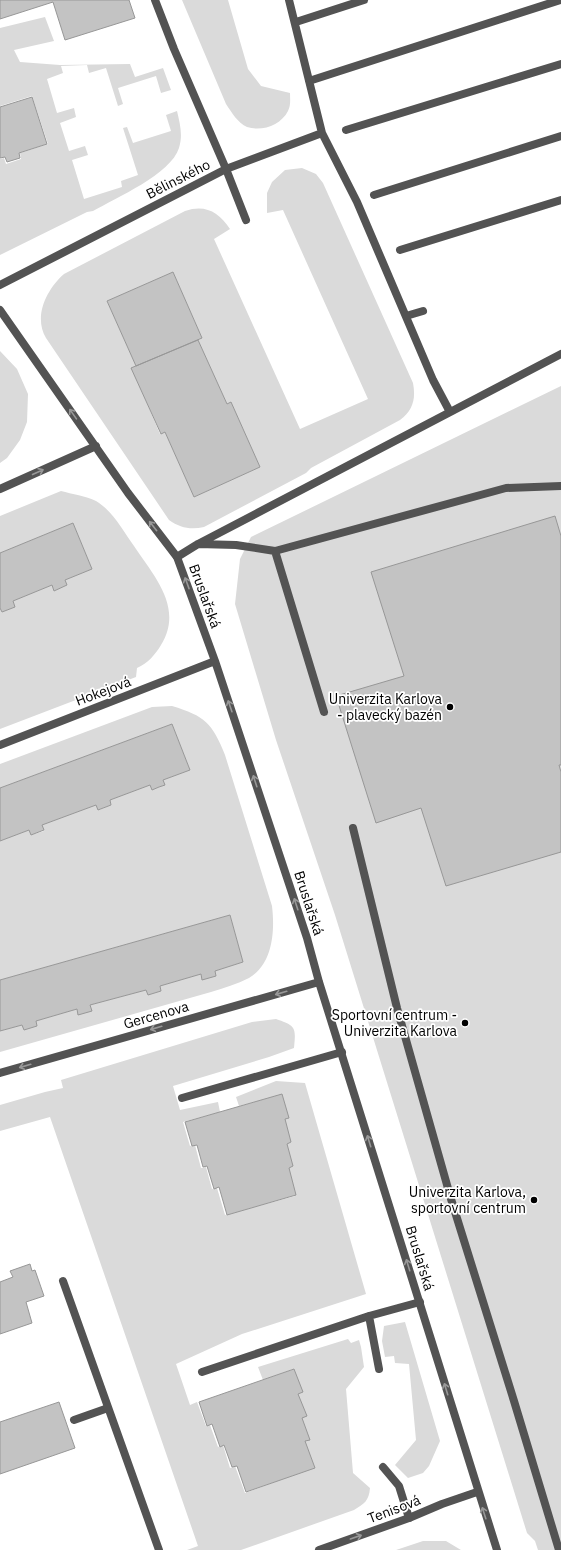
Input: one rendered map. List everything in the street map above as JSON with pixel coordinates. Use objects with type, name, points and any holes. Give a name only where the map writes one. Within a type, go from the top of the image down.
[{"type":"street","name":"Bělinského","points":[[0,285],[226,169],[174,49],[155,0]]},
{"type":"street","points":[[290,0],[322,133],[357,202],[433,380],[450,412]]},
{"type":"street","points":[[296,22],[364,0]]},
{"type":"street","points":[[309,81],[560,0]]},
{"type":"street","points":[[346,130],[561,64]]},
{"type":"street","points":[[246,220],[226,169],[322,133]]},
{"type":"street","points":[[374,195],[561,136]]},
{"type":"street","points":[[400,250],[561,200]]},
{"type":"street","name":"Bruslařská","points":[[0,310],[128,493],[177,557],[215,661],[307,938],[319,982],[497,1550]]},
{"type":"street","points":[[406,316],[423,311]]},
{"type":"street","points":[[177,557],[198,544],[561,354]]},
{"type":"street","points":[[0,489],[96,446]]},
{"type":"street","points":[[198,544],[236,545],[275,551],[506,488],[561,486]]},
{"type":"street","points":[[275,551],[324,712]]},
{"type":"street","name":"Hokejová","points":[[0,745],[215,661]]},
{"type":"street","points":[[353,828],[397,1008],[451,1199],[559,1550]]},
{"type":"street","name":"Gercenova","points":[[0,1073],[319,982]]},
{"type":"street","points":[[182,1098],[342,1052]]},
{"type":"street","points":[[63,1281],[159,1550]]},
{"type":"street","points":[[202,1372],[369,1316],[420,1302]]},
{"type":"street","points":[[369,1316],[379,1369]]},
{"type":"street","points":[[74,1420],[108,1408]]},
{"type":"street","points":[[383,1467],[399,1486],[409,1518]]},
{"type":"street","name":"Tenisová","points":[[319,1550],[478,1492]]},
{"type":"shaded area","points":[[182,0],[228,0],[248,69],[261,86],[290,93],[289,109],[285,116],[276,124],[259,129],[247,127],[235,117],[226,104]]},
{"type":"shaded area","points":[[45,17],[54,41],[14,50],[20,62],[60,65],[130,64],[135,77],[163,68],[171,90],[161,93],[156,76],[118,88],[123,104],[118,106],[106,68],[89,73],[87,65],[61,66],[63,73],[47,79],[57,113],[74,108],[76,117],[60,123],[69,151],[85,146],[88,155],[72,160],[84,199],[122,187],[121,181],[138,175],[123,128],[127,127],[133,143],[171,131],[166,115],[177,111],[181,130],[181,139],[179,148],[174,158],[154,176],[142,184],[93,211],[87,212],[0,255],[0,159],[4,158],[6,164],[21,159],[20,153],[48,144],[32,96],[0,106],[0,28]]},
{"type":"shaded area","points":[[302,168],[316,174],[323,183],[413,383],[414,399],[411,408],[400,420],[311,468],[306,473],[204,527],[181,527],[169,520],[46,338],[42,330],[41,321],[44,303],[52,287],[64,274],[185,211],[199,208],[205,209],[221,218],[230,229],[214,239],[300,429],[368,399],[283,210],[267,213],[267,193],[272,182],[285,170]],"holes":[[[173,272],[202,338],[198,340],[227,404],[231,403],[260,467],[194,497],[165,432],[160,434],[132,368],[136,366],[107,301]]]},
{"type":"shaded area","points":[[0,351],[17,369],[28,394],[27,422],[20,440],[7,458],[0,463]]},
{"type":"shaded area","name":"Sportovní centrum - Univerzita Karlova","points":[[561,386],[561,1550],[538,1550],[535,1541],[527,1533],[335,915],[276,740],[235,604],[240,559],[251,537]]},
{"type":"shaded area","points":[[61,491],[83,496],[96,501],[108,510],[150,569],[164,593],[168,605],[169,618],[167,631],[161,645],[154,655],[145,664],[137,668],[136,677],[0,729],[0,608],[2,612],[15,607],[13,601],[52,585],[54,591],[67,585],[65,580],[92,569],[73,523],[0,553],[0,516]]},
{"type":"shaded area","points":[[172,706],[192,713],[206,722],[216,735],[225,755],[272,906],[273,926],[271,946],[268,956],[257,972],[249,978],[230,986],[0,1052],[0,1031],[22,1025],[24,1030],[37,1026],[36,1021],[77,1009],[78,1014],[91,1011],[90,1005],[146,990],[148,995],[161,991],[160,986],[201,974],[203,979],[216,976],[215,971],[243,962],[230,915],[0,980],[0,841],[29,830],[31,835],[44,831],[42,825],[96,805],[99,810],[111,805],[110,800],[150,785],[152,790],[164,785],[163,780],[190,770],[172,724],[0,788],[0,764],[152,707]]},
{"type":"shaded area","points":[[276,1019],[293,1028],[295,1036],[294,1048],[173,1086],[180,1110],[218,1102],[220,1112],[183,1122],[190,1146],[195,1145],[201,1168],[206,1167],[212,1189],[217,1188],[225,1215],[295,1196],[287,1168],[292,1167],[285,1144],[284,1119],[288,1119],[280,1095],[239,1106],[236,1097],[276,1081],[305,1083],[366,1294],[242,1334],[176,1364],[190,1405],[197,1402],[206,1426],[210,1425],[218,1447],[223,1445],[230,1468],[235,1466],[245,1493],[313,1468],[303,1442],[308,1440],[300,1418],[297,1394],[301,1392],[293,1369],[263,1380],[258,1367],[348,1339],[351,1343],[359,1340],[364,1367],[346,1389],[353,1473],[370,1488],[365,1502],[354,1510],[241,1550],[187,1550],[198,1546],[50,1117],[0,1131],[0,1105],[63,1088],[61,1080],[252,1022]]},
{"type":"shaded area","points":[[405,1322],[440,1441],[429,1466],[423,1473],[408,1478],[395,1465],[416,1440],[409,1364],[395,1363],[394,1356],[385,1357],[382,1341],[384,1326]]},
{"type":"shaded area","points":[[423,1541],[446,1541],[461,1550],[396,1550]]},
{"type":"building","points":[[0,0],[129,0],[135,18],[65,40],[53,2],[0,19]]},
{"type":"building","points":[[32,97],[47,144],[19,153],[20,158],[7,162],[5,157],[0,158],[0,107]]},
{"type":"building","points":[[173,272],[202,338],[136,366],[107,301]]},
{"type":"building","points":[[198,340],[227,404],[231,402],[260,467],[194,497],[165,432],[161,434],[131,368]]},
{"type":"building","name":"Univerzita Karlova - plavecký bazén","points":[[555,516],[561,536],[561,765],[559,765],[561,772],[561,852],[446,886],[421,808],[376,823],[336,696],[404,676],[371,572]]},
{"type":"building","points":[[73,523],[92,569],[65,580],[67,585],[54,591],[52,585],[13,601],[15,607],[2,612],[0,608],[0,553]]},
{"type":"building","points":[[172,724],[190,770],[163,780],[165,785],[152,790],[150,785],[110,800],[111,805],[98,810],[96,805],[42,825],[44,830],[31,835],[29,830],[0,841],[0,788]]},
{"type":"building","points":[[230,915],[243,962],[215,971],[216,976],[202,980],[201,974],[160,986],[161,991],[148,995],[146,990],[90,1005],[92,1011],[78,1015],[77,1009],[36,1021],[37,1026],[24,1030],[22,1025],[0,1031],[0,980]]},
{"type":"building","points":[[282,1094],[289,1118],[285,1119],[291,1142],[287,1144],[293,1166],[289,1168],[296,1195],[227,1215],[219,1187],[214,1189],[207,1166],[203,1167],[197,1145],[192,1146],[185,1122]]},
{"type":"building","points":[[30,1264],[32,1271],[35,1270],[44,1296],[26,1302],[32,1323],[0,1334],[0,1282],[13,1277],[10,1271]]},
{"type":"building","points":[[294,1369],[303,1392],[298,1394],[307,1416],[302,1418],[310,1440],[305,1441],[315,1468],[246,1492],[237,1466],[232,1467],[224,1445],[220,1447],[212,1424],[207,1426],[199,1402]]},
{"type":"building","points":[[59,1402],[75,1448],[0,1474],[0,1422]]},
{"type":"place","name":"Univerzita Karlova - plavecký bazén","points":[[450,707]]},
{"type":"place","name":"Sportovní centrum - Univerzita Karlova","points":[[465,1023]]},
{"type":"place","name":"Univerzita Karlova, sportovní centrum","points":[[534,1200]]}]
